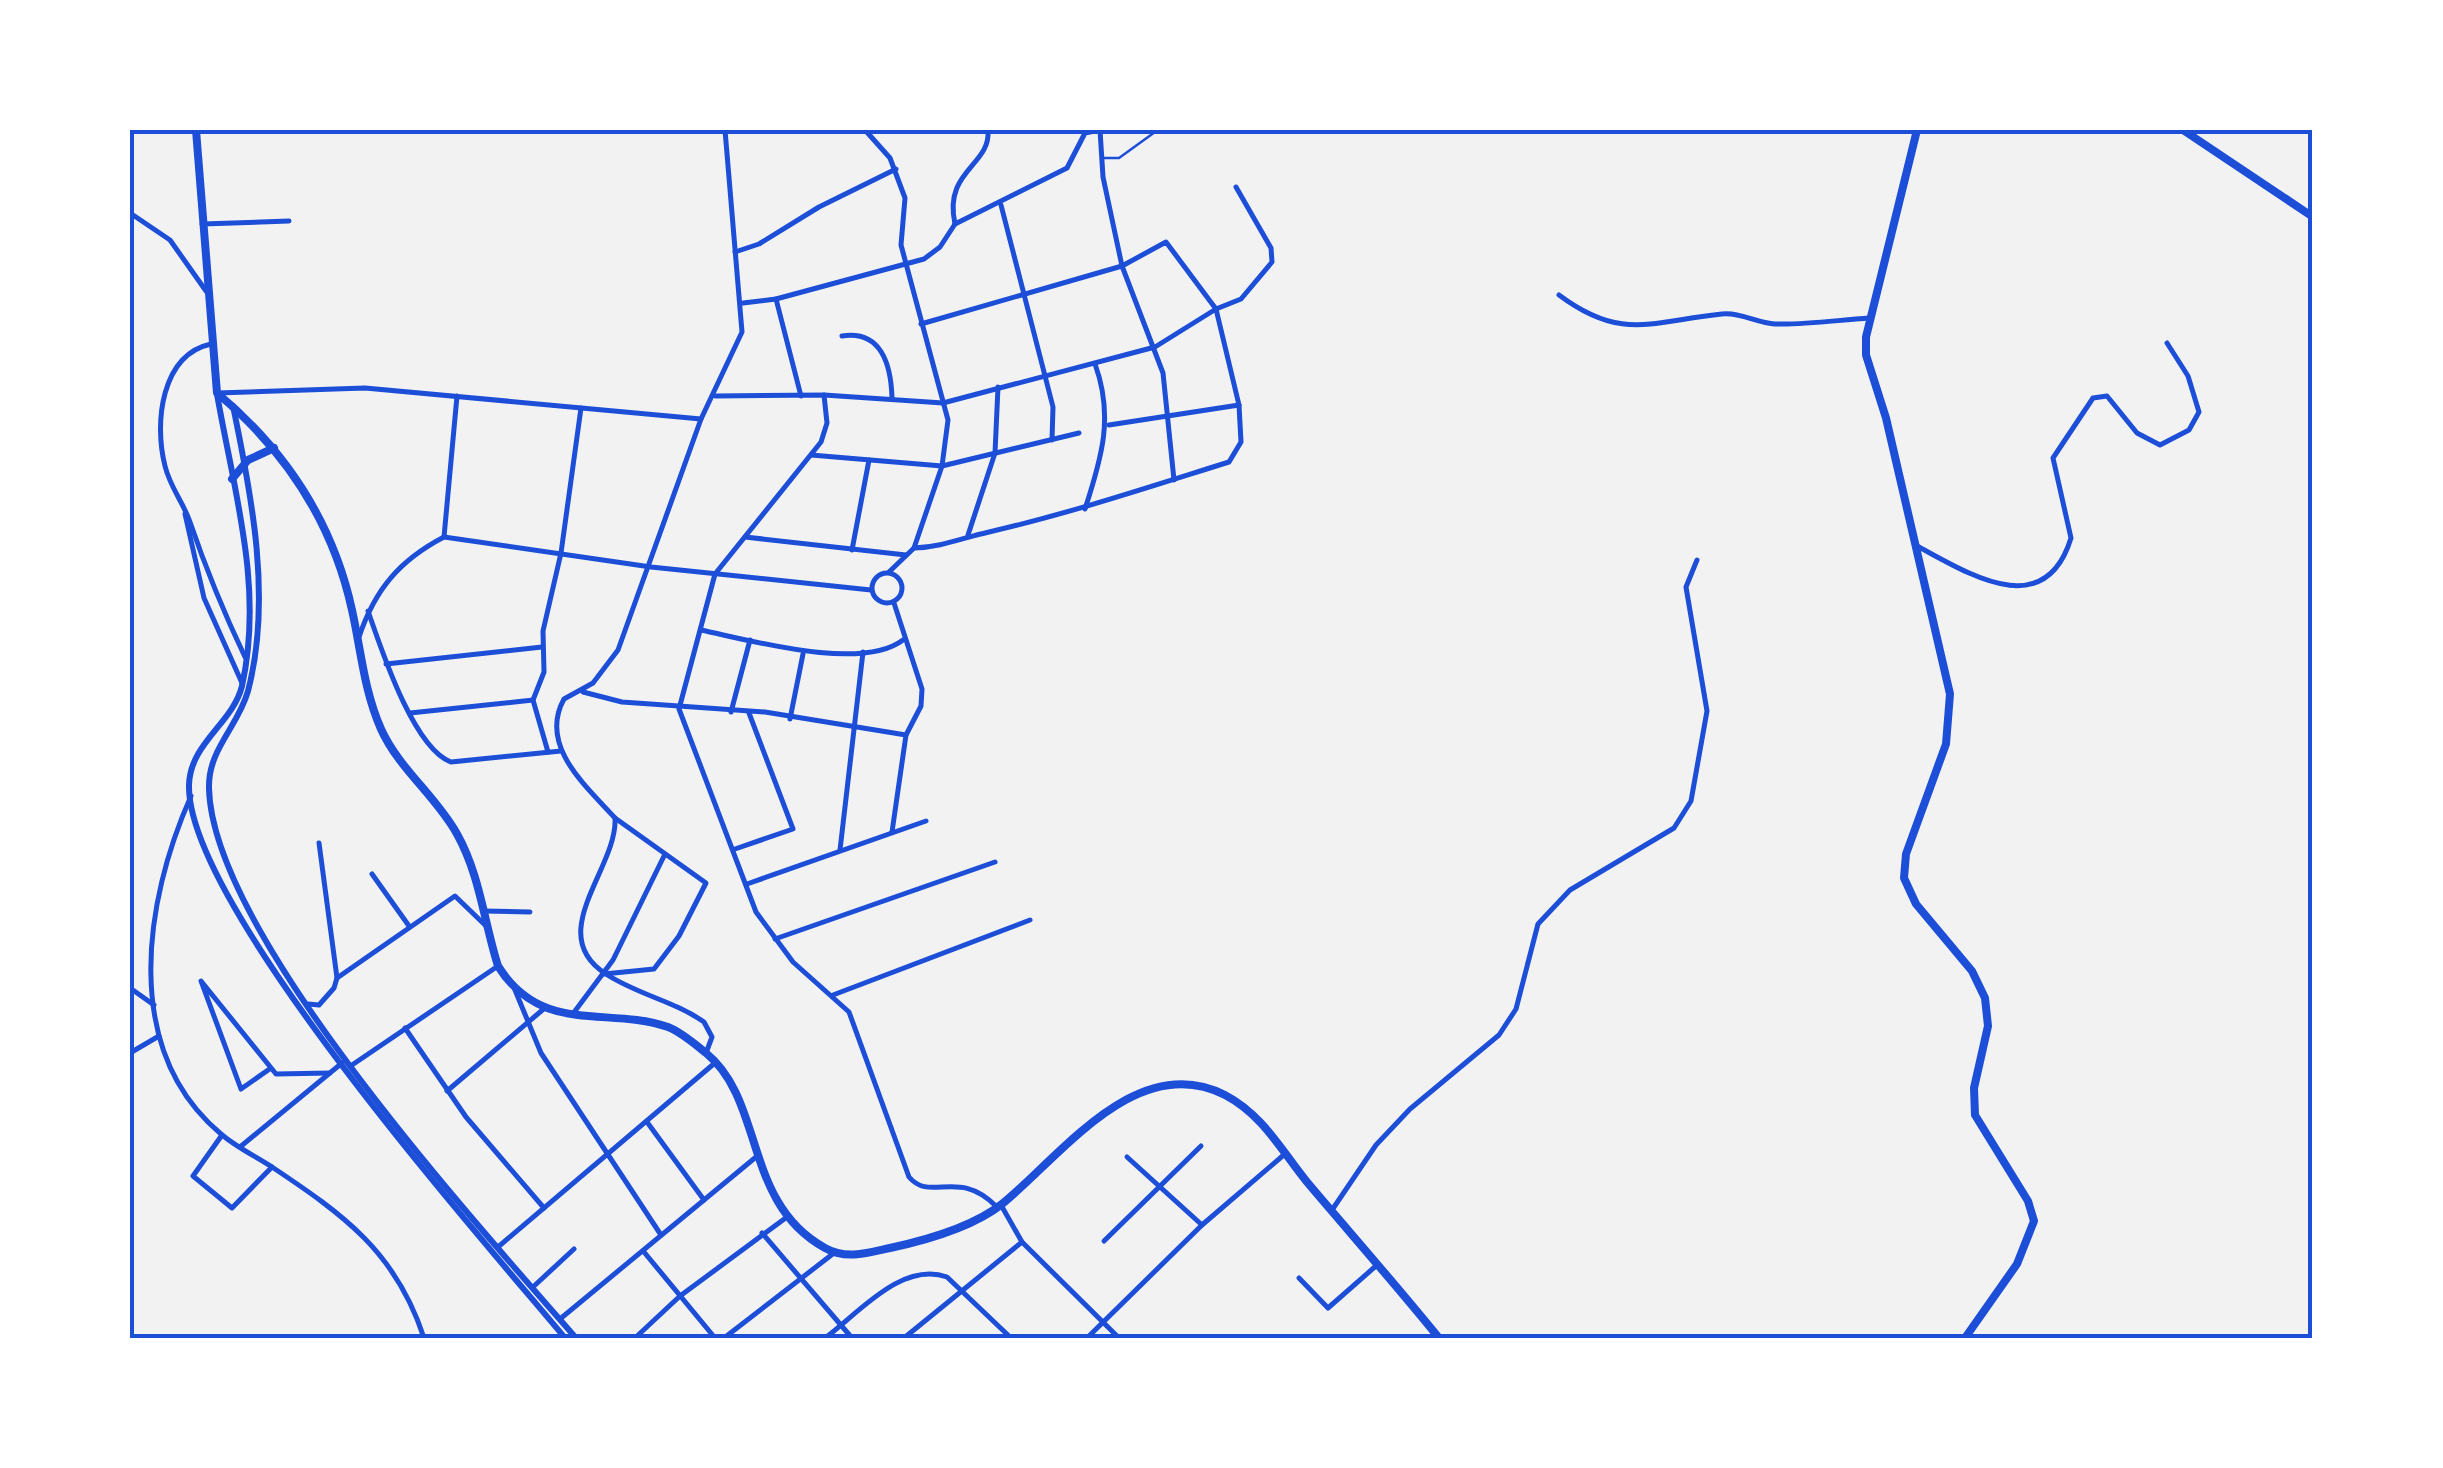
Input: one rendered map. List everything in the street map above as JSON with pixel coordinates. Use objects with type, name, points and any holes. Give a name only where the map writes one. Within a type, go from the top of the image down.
[{"type":"main road","points":[[196,130],[217,393],[274,448],[305,492],[329,538],[347,588],[381,730],[456,831],[474,873],[498,966],[514,986],[546,1007],[572,1016],[668,1027],[706,1053],[716,1062],[740,1104],[756,1157],[787,1217],[834,1253],[860,1255],[912,1243],[999,1206],[1091,1124],[1118,1106],[1170,1084],[1200,1086],[1235,1102],[1271,1132],[1439,1338]]},
{"type":"main road","points":[[1917,130],[1869,318],[1866,355],[1948,670],[1950,720],[1938,772],[1906,854],[1904,878],[1916,904],[1972,971],[1985,998],[1988,1026],[1974,1088],[1975,1115],[2028,1201],[2034,1220],[2018,1264],[1965,1338]]},
{"type":"main road","points":[[2183,130],[2313,217]]},
{"type":"main road","points":[[232,479],[243,464],[274,448]]},
{"type":"street","points":[[604,974],[654,969],[678,936],[706,883],[616,818],[561,751],[559,708],[564,700],[582,692],[604,671],[618,650],[701,419],[742,332],[743,303],[734,252],[725,130]]},
{"type":"street","points":[[867,130],[896,169],[905,198],[901,245],[948,420],[942,466],[912,552],[880,574],[871,590]]},
{"type":"street","points":[[955,224],[952,211],[958,181],[986,148],[988,130]]},
{"type":"street","points":[[743,303],[776,299],[909,264],[940,247],[955,224],[1067,168],[1085,133],[1100,130],[1100,158],[1122,266],[1155,347],[1168,413],[1174,480]]},
{"type":"street","points":[[734,252],[759,244],[819,207],[896,169]]},
{"type":"street","points":[[715,396],[824,395],[943,402],[1155,347],[1216,309],[1242,299],[1256,287],[1274,255],[1236,187]]},
{"type":"street","points":[[1000,204],[1052,407],[1052,440]]},
{"type":"street","points":[[130,213],[149,222],[170,240],[208,294]]},
{"type":"street","points":[[202,224],[288,220]]},
{"type":"street","points":[[745,537],[852,550],[912,552],[948,547],[967,537],[1085,509],[1229,462],[1237,454],[1239,405],[1216,309],[1166,242],[1122,266],[1024,291],[921,324]]},
{"type":"street","points":[[1560,294],[1594,318],[1627,326],[1659,326],[1723,314],[1772,324],[1869,318]]},
{"type":"street","points":[[776,299],[802,396]]},
{"type":"street","points":[[842,336],[862,333],[873,338],[892,372],[892,400]]},
{"type":"street","points":[[1917,546],[2008,588],[2034,584],[2054,571],[2072,538],[2053,458],[2092,398],[2107,396],[2137,433],[2160,445],[2189,430],[2199,412],[2188,376],[2166,343]]},
{"type":"street","points":[[211,344],[187,352],[177,365],[164,404],[164,465],[246,660]]},
{"type":"street","points":[[1085,509],[1107,425],[1105,392],[1094,364]]},
{"type":"street","points":[[565,1338],[343,1062],[244,927],[213,868],[189,784],[201,749],[230,710],[242,684],[252,588],[217,393],[366,388],[701,419]]},
{"type":"street","points":[[967,537],[994,453],[998,388]]},
{"type":"street","points":[[824,395],[826,423],[811,455],[715,574],[680,710],[756,912],[806,975],[848,1012],[909,1178],[930,1188],[966,1186],[999,1206],[1022,1242],[1119,1338]]},
{"type":"street","points":[[444,537],[456,396]]},
{"type":"street","points":[[1107,425],[1239,405]]},
{"type":"street","points":[[233,406],[260,598],[257,650],[240,713],[212,762],[210,804],[226,857],[261,933],[352,1065],[530,1289],[576,1338]]},
{"type":"street","points":[[548,752],[533,700],[544,672],[543,647],[581,408]]},
{"type":"street","points":[[811,455],[942,466],[1080,433]]},
{"type":"street","points":[[852,550],[869,460]]},
{"type":"street","points":[[184,506],[204,598],[242,684]]},
{"type":"street","points":[[358,640],[368,610],[399,566],[444,537],[651,567],[871,590]]},
{"type":"street","points":[[1332,1210],[1398,1121],[1499,1035],[1516,1010],[1538,924],[1570,890],[1674,828],[1691,801],[1707,711],[1686,587],[1697,560]]},
{"type":"street","points":[[888,572],[897,576],[903,588],[894,603]]},
{"type":"street","points":[[871,590],[875,598],[894,603]]},
{"type":"street","points":[[892,832],[906,734],[921,706],[922,689],[894,603]]},
{"type":"street","points":[[368,610],[386,664],[410,714],[440,758],[451,762],[561,751]]},
{"type":"street","points":[[700,630],[803,654],[863,652],[903,640]]},
{"type":"street","points":[[731,712],[750,640]]},
{"type":"street","points":[[386,664],[543,647]]},
{"type":"street","points":[[840,850],[863,652]]},
{"type":"street","points":[[790,720],[803,654]]},
{"type":"street","points":[[582,692],[680,710],[749,712],[906,734]]},
{"type":"street","points":[[410,714],[533,700]]},
{"type":"street","points":[[735,850],[793,829],[749,712]]},
{"type":"street","points":[[191,796],[174,836],[153,919],[154,1006],[172,1076],[222,1135],[272,1167],[376,1246],[404,1289],[424,1338]]},
{"type":"street","points":[[616,818],[614,835],[583,911],[580,930],[586,953],[604,974],[704,1022],[712,1036],[706,1053]]},
{"type":"street","points":[[746,884],[926,821]]},
{"type":"street","points":[[308,1004],[318,1005],[334,988],[337,978],[318,843]]},
{"type":"street","points":[[572,1016],[604,974],[665,854]]},
{"type":"street","points":[[774,939],[995,862]]},
{"type":"street","points":[[372,874],[408,926]]},
{"type":"street","points":[[337,978],[455,896],[488,927]]},
{"type":"street","points":[[484,911],[530,912]]},
{"type":"street","points":[[833,995],[1030,920]]},
{"type":"street","points":[[352,1065],[498,966]]},
{"type":"street","points":[[271,1068],[241,1089],[201,981],[276,1074],[330,1073]]},
{"type":"street","points":[[514,986],[541,1052],[662,1236]]},
{"type":"street","points":[[130,988],[154,1006]]},
{"type":"street","points":[[447,1092],[546,1007]]},
{"type":"street","points":[[406,1028],[447,1092],[544,1208]]},
{"type":"street","points":[[130,1054],[159,1036]]},
{"type":"street","points":[[240,1146],[343,1062]]},
{"type":"street","points":[[498,1247],[716,1062]]},
{"type":"street","points":[[646,1121],[704,1200]]},
{"type":"street","points":[[222,1135],[193,1176],[232,1208],[272,1167]]},
{"type":"street","points":[[1104,1241],[1201,1146]]},
{"type":"street","points":[[1087,1338],[1202,1225],[1286,1154]]},
{"type":"street","points":[[560,1320],[756,1157]]},
{"type":"street","points":[[1127,1157],[1202,1225]]},
{"type":"street","points":[[635,1338],[680,1296],[787,1217]]},
{"type":"street","points":[[762,1233],[852,1338]]},
{"type":"street","points":[[904,1338],[1022,1242]]},
{"type":"street","points":[[530,1289],[574,1250]]},
{"type":"street","points":[[643,1251],[715,1338]]},
{"type":"street","points":[[724,1338],[834,1253]]},
{"type":"street","points":[[1299,1278],[1328,1308],[1379,1264]]},
{"type":"street","points":[[825,1338],[898,1282],[923,1274],[946,1277],[1010,1338]]},
{"type":"lane","points":[[1100,158],[1118,158],[1156,132]]}]
